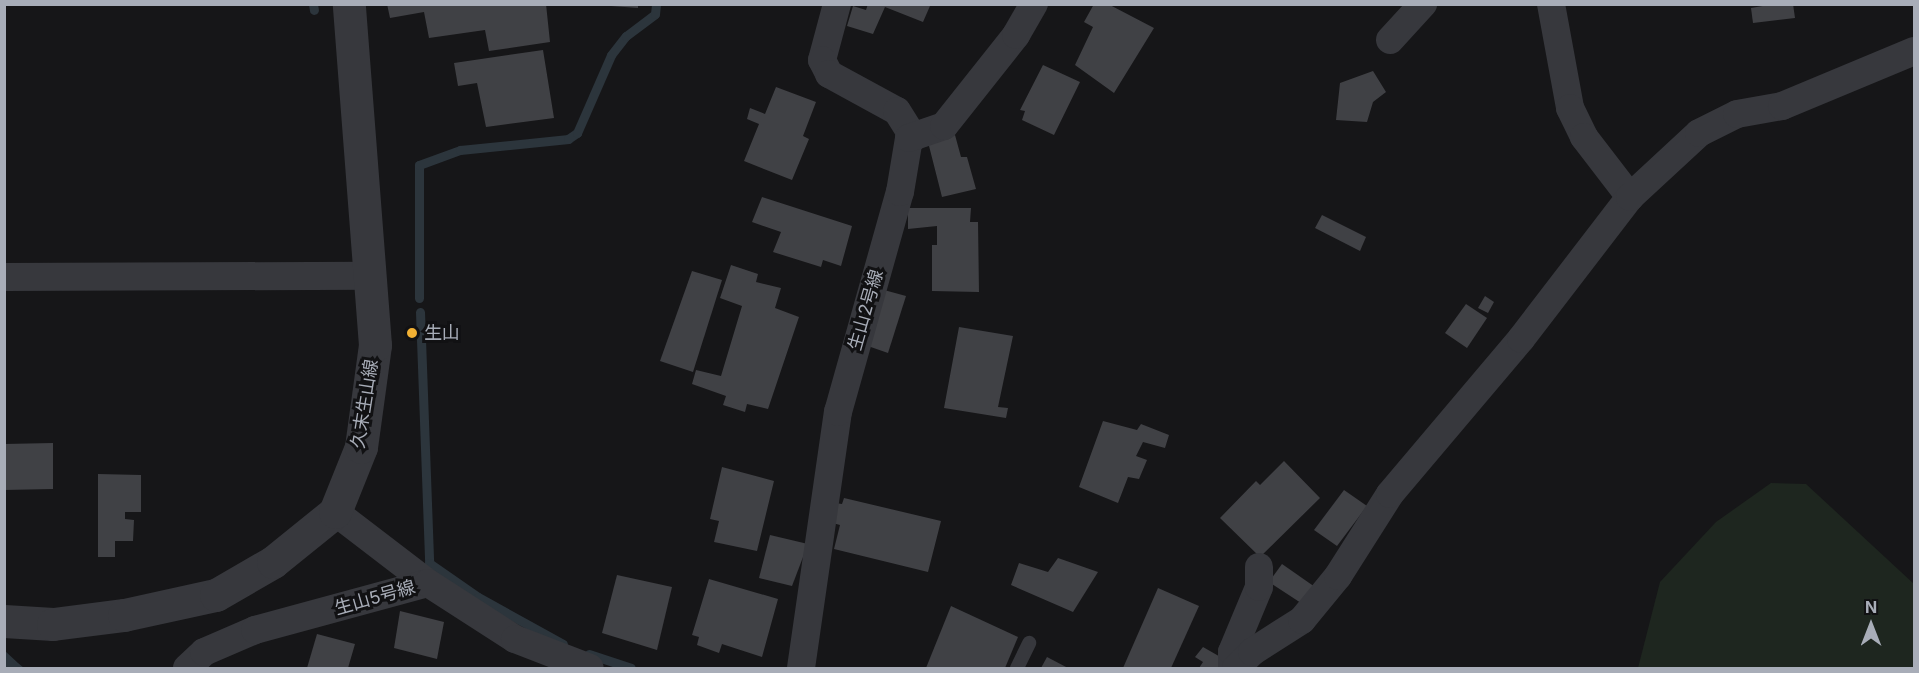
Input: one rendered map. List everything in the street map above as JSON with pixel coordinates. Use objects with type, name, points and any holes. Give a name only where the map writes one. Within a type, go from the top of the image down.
[{"type":"street","name":"久末生山線","points":[[4,621],[53,624],[112,617],[216,595],[273,562],[335,512],[361,447],[375,345],[349,4]]},
{"type":"street","points":[[837,4],[822,60],[829,74],[897,111],[914,137],[944,126],[1016,35],[1034,4]]},
{"type":"street","points":[[1390,40],[1423,4]]},
{"type":"street","points":[[1551,4],[1570,108],[1584,137],[1630,197]]},
{"type":"street","points":[[1234,669],[1252,652],[1302,620],[1338,576],[1390,494],[1521,339],[1630,197],[1699,133],[1737,114],[1782,106],[1914,51]]},
{"type":"street","name":"生山2号線","points":[[801,669],[838,412],[900,192],[909,138],[914,137]]},
{"type":"street","points":[[4,277],[370,276]]},
{"type":"street","points":[[335,512],[428,583]]},
{"type":"street","points":[[1234,669],[1232,652],[1259,587],[1259,567]]},
{"type":"street","name":"生山5号線","points":[[187,669],[204,652],[255,630],[428,583],[515,639],[590,669]]},
{"type":"lane","points":[[1017,669],[1029,643]]},
{"type":"shaded area","points":[[1771,483],[1806,484],[1914,584],[1914,668],[1638,668],[1660,582],[1716,522]]},
{"type":"shaded area","points":[[4,650],[18,663],[24,668],[5,668]]},
{"type":"building","points":[[387,4],[546,4],[550,42],[489,51],[485,30],[429,38],[424,12],[390,18]]},
{"type":"building","points":[[868,4],[926,4],[930,6],[923,22],[885,7],[873,34],[847,26],[853,6],[866,10]]},
{"type":"building","points":[[1094,4],[1108,4],[1154,28],[1114,93],[1075,65],[1093,27],[1084,22]]},
{"type":"building","points":[[1774,4],[1793,4],[1795,18],[1753,23],[1751,8]]},
{"type":"building","points":[[638,5],[638,8],[611,6]]},
{"type":"building","points":[[543,50],[554,118],[486,127],[477,83],[458,86],[454,63]]},
{"type":"building","points":[[1043,65],[1080,82],[1054,135],[1022,120],[1025,111],[1020,110]]},
{"type":"building","points":[[1373,71],[1386,92],[1373,102],[1367,122],[1336,120],[1340,83]]},
{"type":"building","points":[[776,87],[816,102],[803,136],[809,139],[792,180],[744,161],[759,124],[747,119],[750,108],[765,114]]},
{"type":"building","points":[[955,135],[961,157],[967,157],[976,189],[942,197],[928,142]]},
{"type":"building","points":[[762,197],[852,226],[841,266],[823,260],[821,267],[773,252],[781,232],[752,222]]},
{"type":"building","points":[[908,208],[971,208],[970,222],[978,222],[979,292],[932,291],[932,245],[937,245],[937,226],[908,229]]},
{"type":"building","points":[[1322,215],[1366,237],[1360,251],[1315,228]]},
{"type":"building","points":[[731,265],[758,274],[756,282],[781,288],[775,308],[799,317],[768,409],[747,404],[745,412],[723,405],[726,396],[692,384],[696,370],[721,376],[742,306],[720,298]]},
{"type":"building","points":[[692,271],[722,280],[693,372],[660,361]]},
{"type":"building","points":[[884,290],[906,296],[888,353],[865,345]]},
{"type":"building","points":[[1485,296],[1494,302],[1488,313],[1478,308]]},
{"type":"building","points":[[1466,304],[1487,318],[1467,348],[1445,333]]},
{"type":"building","points":[[959,327],[1013,336],[998,407],[1008,408],[1006,418],[944,408]]},
{"type":"building","points":[[1103,421],[1137,430],[1141,424],[1169,435],[1165,448],[1143,442],[1136,456],[1147,460],[1139,479],[1128,477],[1118,503],[1079,487]]},
{"type":"building","points":[[53,443],[53,489],[4,490],[4,444]]},
{"type":"building","points":[[1284,461],[1320,498],[1260,557],[1220,518],[1256,481],[1260,485]]},
{"type":"building","points":[[722,467],[774,481],[757,551],[714,542],[719,521],[710,519]]},
{"type":"building","points":[[98,474],[141,475],[141,512],[125,512],[125,519],[134,520],[133,541],[115,541],[115,557],[98,557]]},
{"type":"building","points":[[1344,490],[1367,506],[1337,546],[1314,530]]},
{"type":"building","points":[[844,498],[941,521],[928,572],[834,549],[840,525],[829,522],[835,503],[842,504]]},
{"type":"building","points":[[770,535],[808,544],[792,586],[759,578]]},
{"type":"building","points":[[1058,558],[1098,572],[1073,612],[1011,585],[1019,563],[1048,572]]},
{"type":"building","points":[[1282,564],[1315,587],[1301,603],[1269,582]]},
{"type":"building","points":[[617,575],[672,587],[657,650],[602,633]]},
{"type":"building","points":[[709,579],[778,599],[762,657],[722,644],[719,653],[697,645],[699,637],[692,635]]},
{"type":"building","points":[[1158,588],[1199,606],[1171,668],[1123,668]]},
{"type":"building","points":[[951,606],[1018,637],[1005,668],[926,668]]},
{"type":"building","points":[[400,611],[444,622],[437,659],[394,648]]},
{"type":"building","points":[[317,634],[355,644],[348,668],[307,668]]},
{"type":"building","points":[[1203,647],[1224,659],[1219,668],[1199,668],[1203,662],[1195,657]]},
{"type":"building","points":[[1047,657],[1068,668],[1041,668]]},
{"type":"waterway","points":[[313,4],[314,10]]},
{"type":"waterway","points":[[419,298],[419,165],[460,150],[568,139],[577,133],[611,55],[626,36],[655,14],[656,4]]},
{"type":"waterway","points":[[420,312],[429,563],[478,597],[563,644]]},
{"type":"waterway","points":[[589,654],[631,668]]},
{"type":"place","name":"生山","points":[[412,333]]}]
